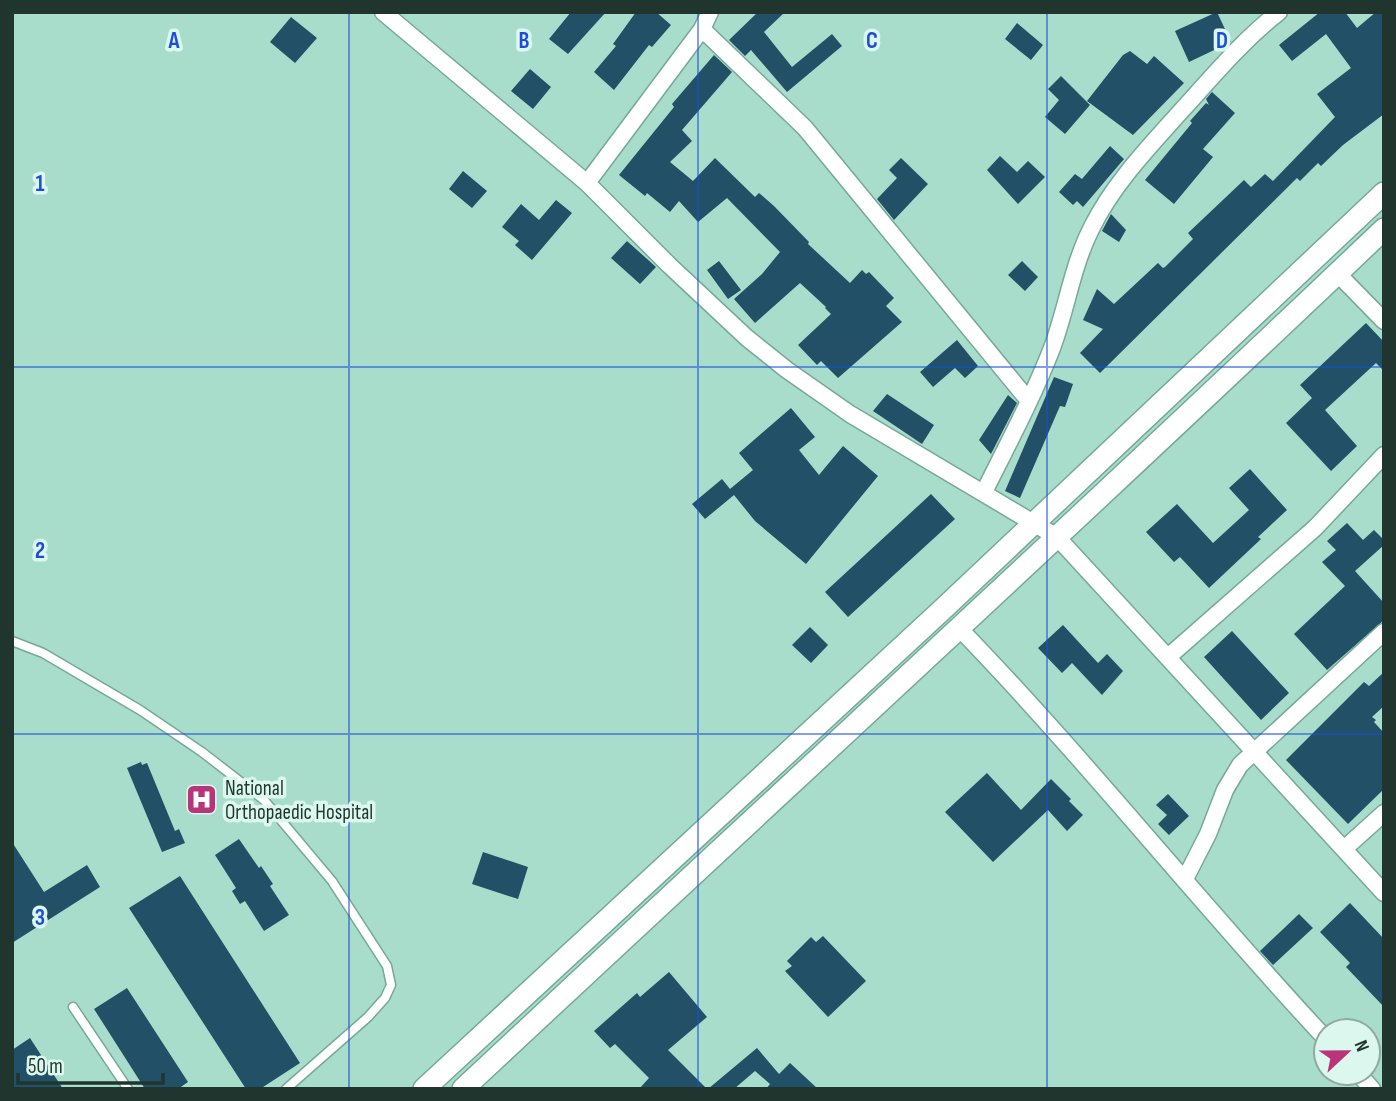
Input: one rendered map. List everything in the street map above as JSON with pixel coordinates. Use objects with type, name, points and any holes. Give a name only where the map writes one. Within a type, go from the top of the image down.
[{"type":"main road","points":[[424,1089],[943,609],[1384,192]]},
{"type":"main road","points":[[463,1089],[1175,428],[1384,229]]},
{"type":"street","points":[[383,12],[587,183],[669,265],[747,338],[786,370],[861,421],[1057,537],[1384,892]]},
{"type":"street","points":[[587,183],[702,29],[710,12]]},
{"type":"street","points":[[984,492],[1029,401],[1052,346],[1076,265],[1092,226],[1119,183],[1254,32],[1279,12]]},
{"type":"street","points":[[702,29],[806,128],[1029,401]]},
{"type":"street","points":[[1337,273],[1384,321]]},
{"type":"street","points":[[1168,657],[1315,528],[1384,455]]},
{"type":"street","points":[[958,627],[1024,695],[1227,930],[1312,1024]]},
{"type":"street","points":[[1185,880],[1208,834],[1225,790],[1240,765],[1384,632]]},
{"type":"street","points":[[1344,849],[1384,813]]},
{"type":"lane","points":[[12,641],[43,653],[140,710],[202,752],[264,800],[332,881],[387,966],[391,985],[385,998],[368,1017],[286,1089]]},
{"type":"lane","points":[[73,1007],[128,1089]]},
{"type":"building","points":[[571,12],[606,12],[568,54],[549,39]]},
{"type":"building","points":[[636,12],[656,12],[671,25],[652,47],[649,45],[614,90],[594,72],[616,46],[613,44]]},
{"type":"building","points":[[758,12],[785,12],[764,32],[792,67],[832,34],[842,46],[787,92],[751,50],[745,56],[729,40]]},
{"type":"building","points":[[1217,12],[1231,42],[1189,62],[1175,31]]},
{"type":"building","points":[[1320,12],[1345,12],[1357,28],[1376,12],[1384,12],[1384,114],[1343,145],[1321,166],[1318,163],[1300,181],[1297,178],[1100,373],[1080,353],[1103,329],[1083,320],[1097,289],[1114,304],[1158,263],[1165,267],[1193,239],[1188,233],[1244,180],[1251,187],[1265,174],[1273,181],[1335,117],[1317,94],[1351,68],[1326,34],[1292,61],[1279,45]]},
{"type":"building","points":[[291,17],[317,38],[295,63],[270,42]]},
{"type":"building","points":[[1017,23],[1043,45],[1031,60],[1005,39]]},
{"type":"building","points":[[1130,51],[1147,64],[1154,56],[1184,83],[1133,135],[1087,101],[1123,55]]},
{"type":"building","points":[[714,55],[732,72],[682,130],[692,141],[670,162],[693,181],[715,158],[755,197],[759,193],[774,206],[808,244],[850,283],[862,270],[866,274],[869,272],[894,298],[886,306],[902,322],[838,378],[821,361],[817,365],[798,345],[831,314],[800,283],[755,323],[734,299],[762,274],[780,252],[727,198],[698,222],[679,201],[670,212],[619,175],[674,107],[672,104]]},
{"type":"building","points":[[530,69],[551,87],[533,109],[511,91]]},
{"type":"building","points":[[1061,76],[1090,105],[1065,134],[1045,117],[1059,100],[1048,89]]},
{"type":"building","points":[[1212,92],[1235,113],[1203,149],[1213,157],[1174,204],[1145,180],[1192,123],[1190,121],[1206,103],[1209,105],[1206,99]]},
{"type":"building","points":[[1110,146],[1124,159],[1083,207],[1077,201],[1073,205],[1059,192],[1075,174],[1082,179]]},
{"type":"building","points":[[1000,156],[1017,172],[1028,161],[1045,177],[1018,204],[987,170]]},
{"type":"building","points":[[901,158],[928,184],[894,220],[877,199],[897,178],[889,170]]},
{"type":"building","points":[[463,171],[487,191],[472,208],[449,189]]},
{"type":"building","points":[[556,200],[572,213],[532,260],[515,245],[519,241],[502,227],[521,204],[539,220]]},
{"type":"building","points":[[1111,214],[1126,230],[1119,242],[1102,231]]},
{"type":"building","points":[[627,241],[656,267],[640,284],[611,258]]},
{"type":"building","points":[[719,261],[741,290],[728,299],[707,270]]},
{"type":"building","points":[[1022,261],[1038,277],[1025,291],[1008,275]]},
{"type":"building","points":[[1366,323],[1384,342],[1384,371],[1376,363],[1325,410],[1357,446],[1331,471],[1286,423],[1312,398],[1300,385]]},
{"type":"building","points":[[957,340],[978,366],[965,378],[955,368],[933,387],[920,372]]},
{"type":"building","points":[[1054,377],[1073,384],[1065,407],[1060,406],[1020,498],[1005,491]]},
{"type":"building","points":[[887,394],[934,425],[922,444],[873,411]]},
{"type":"building","points":[[1008,395],[1017,403],[991,454],[979,440]]},
{"type":"building","points":[[791,408],[815,437],[799,450],[819,475],[843,446],[878,476],[806,564],[755,521],[734,495],[705,519],[692,504],[722,479],[730,489],[753,470],[739,453]]},
{"type":"building","points":[[1250,469],[1287,510],[1258,537],[1261,539],[1209,588],[1180,557],[1174,562],[1146,532],[1177,504],[1213,543],[1249,510],[1229,488]]},
{"type":"building","points":[[931,494],[955,519],[848,617],[825,592]]},
{"type":"building","points":[[1347,523],[1363,540],[1374,530],[1384,540],[1384,545],[1355,571],[1384,603],[1384,620],[1327,670],[1294,634],[1345,586],[1322,562],[1336,550],[1327,541]]},
{"type":"building","points":[[1063,625],[1098,663],[1107,654],[1123,671],[1102,695],[1072,663],[1062,673],[1038,648]]},
{"type":"building","points":[[810,627],[828,645],[811,663],[792,645]]},
{"type":"building","points":[[1232,631],[1289,693],[1261,720],[1204,657]]},
{"type":"building","points":[[1384,672],[1384,706],[1372,717],[1384,733],[1384,789],[1348,824],[1286,760],[1364,682],[1369,686]]},
{"type":"building","points":[[141,762],[142,765],[147,763],[175,831],[179,829],[185,843],[162,852],[127,768]]},
{"type":"building","points":[[987,773],[1021,810],[1051,779],[1083,815],[1067,831],[1048,810],[993,862],[945,812]]},
{"type":"building","points":[[1168,794],[1189,816],[1169,835],[1158,824],[1167,815],[1156,805]]},
{"type":"building","points":[[239,839],[273,884],[270,886],[289,915],[264,931],[245,901],[240,904],[232,891],[236,888],[215,855]]},
{"type":"building","points":[[12,842],[44,892],[87,865],[100,887],[12,943]]},
{"type":"building","points":[[483,852],[528,867],[518,899],[472,884]]},
{"type":"building","points":[[180,876],[300,1063],[260,1089],[246,1089],[129,908]]},
{"type":"building","points":[[1350,903],[1384,939],[1384,1007],[1346,967],[1350,963],[1320,932]]},
{"type":"building","points":[[1299,914],[1313,928],[1273,965],[1260,951]]},
{"type":"building","points":[[823,936],[866,981],[828,1017],[785,971],[792,966],[787,961],[811,937],[816,942]]},
{"type":"building","points":[[669,972],[707,1017],[668,1050],[707,1089],[639,1089],[649,1078],[615,1044],[610,1048],[594,1031],[637,993],[640,997]]},
{"type":"building","points":[[127,988],[188,1082],[178,1089],[145,1089],[94,1009]]},
{"type":"building","points":[[30,1038],[63,1089],[12,1089],[12,1050]]},
{"type":"building","points":[[757,1048],[779,1074],[790,1063],[818,1089],[766,1089],[770,1084],[755,1071],[734,1089],[708,1089]]},
{"type":"place","name":"National Orthopaedic Hospital","points":[[202,800]]}]
